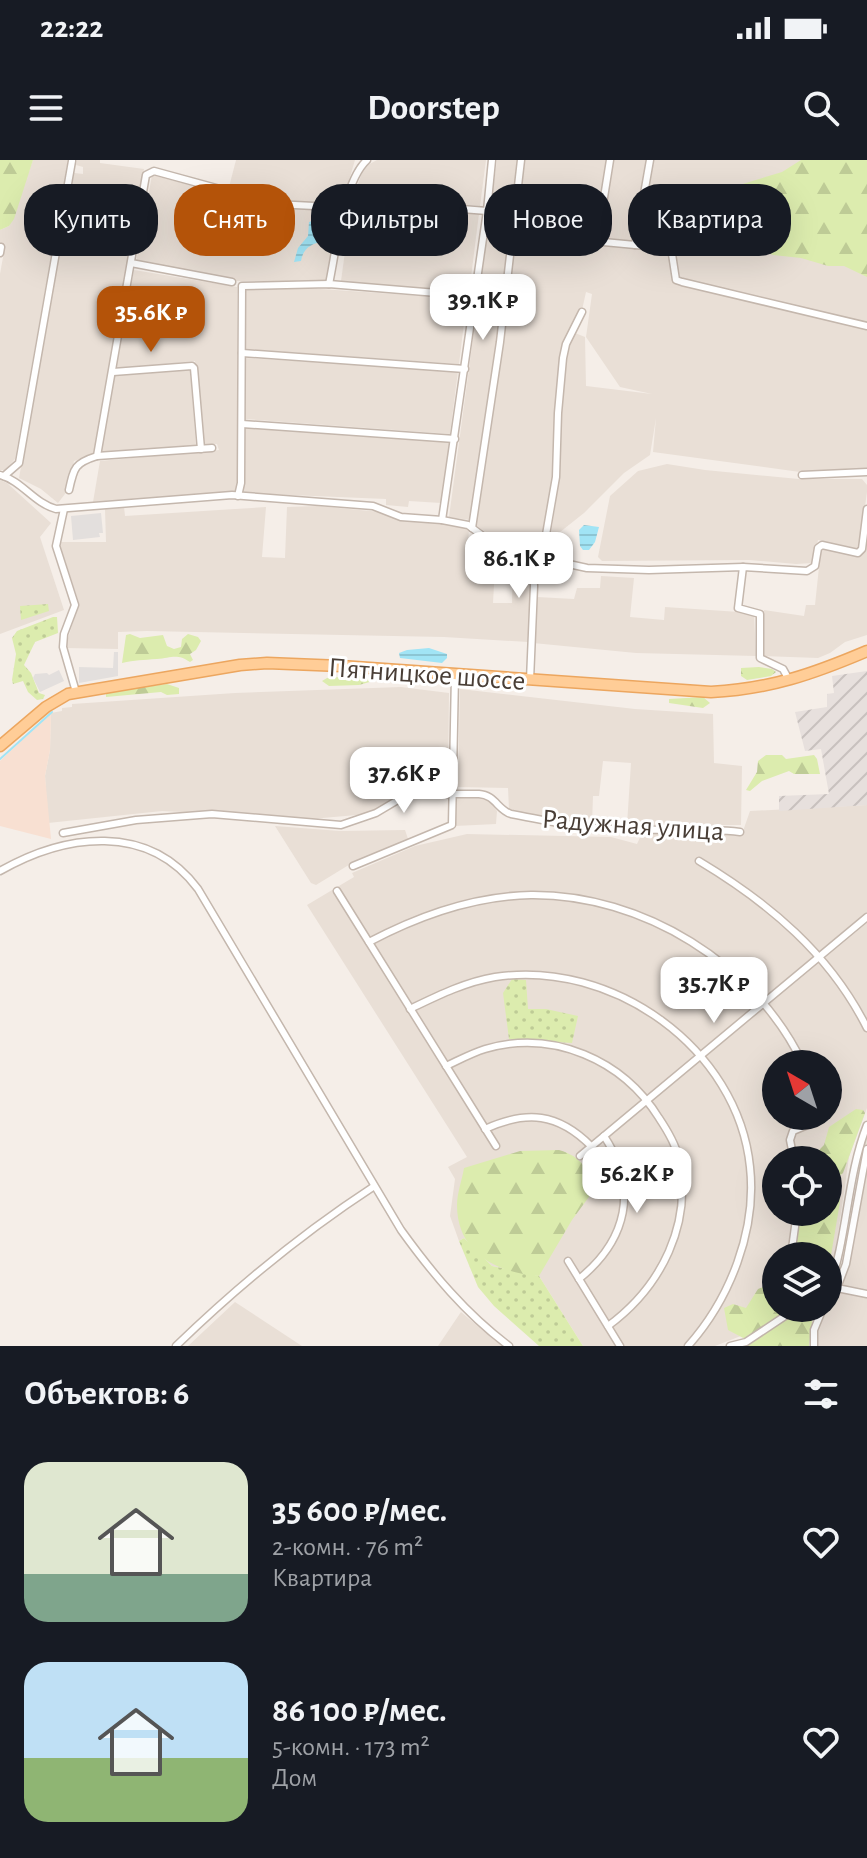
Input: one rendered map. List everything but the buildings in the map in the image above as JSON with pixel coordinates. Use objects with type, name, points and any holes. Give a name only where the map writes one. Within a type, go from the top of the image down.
[{"type":"main road","name":"Пятницкое шоссе","points":[[1,745],[54,701],[76,692],[198,671],[267,663],[711,692],[744,691],[790,681],[867,651]]},
{"type":"street","points":[[353,184],[356,174],[367,160]]},
{"type":"street","points":[[490,184],[492,160]]},
{"type":"street","points":[[472,528],[500,342],[521,160]]},
{"type":"street","points":[[606,184],[610,160]]},
{"type":"street","points":[[646,184],[651,160]]},
{"type":"street","points":[[72,161],[19,463],[2,476],[19,484],[44,505],[65,507],[238,496],[373,506],[401,517],[442,520],[472,528],[487,539],[535,556],[594,568],[743,567],[807,571],[815,566],[818,548],[822,545],[858,553],[862,549],[867,509]]},
{"type":"street","points":[[97,456],[146,175],[154,171],[275,204],[311,206]]},
{"type":"street","points":[[442,520],[484,229]]},
{"type":"street","points":[[329,284],[335,256]]},
{"type":"street","points":[[672,256],[676,280],[867,326]]},
{"type":"street","points":[[131,263],[232,282]]},
{"type":"street","points":[[238,496],[241,483],[242,286],[329,284],[473,296]]},
{"type":"street","points":[[535,556],[543,552],[556,477],[563,358],[566,344],[582,312]]},
{"type":"street","points":[[242,353],[465,369]]},
{"type":"street","points":[[113,372],[192,366],[201,449]]},
{"type":"street","points":[[242,424],[455,439]]},
{"type":"street","points":[[76,692],[63,640],[75,600],[56,539],[75,466],[97,456],[212,448]]},
{"type":"street","points":[[802,475],[867,472]]},
{"type":"street","points":[[530,680],[535,556]]},
{"type":"street","points":[[743,567],[738,608],[760,614],[760,658],[783,669],[790,681]]},
{"type":"street","points":[[353,866],[450,827],[455,675]]},
{"type":"street","name":"Радужная улица","points":[[63,833],[136,820],[212,814],[341,825],[376,813],[408,794],[485,794],[504,812],[567,825],[740,832]]},
{"type":"street","points":[[0,871],[47,850],[100,841],[135,844],[174,863],[198,889],[373,1187],[427,1266],[460,1303],[509,1346]]},
{"type":"street","points":[[699,861],[753,896],[820,957],[837,977],[867,1028]]},
{"type":"street","points":[[337,891],[496,1146]]},
{"type":"street","points":[[369,942],[406,923],[469,903],[533,895],[567,899],[637,915],[684,938],[730,970],[763,1003],[795,1050]]},
{"type":"street","points":[[580,1156],[867,917]]},
{"type":"street","points":[[410,1009],[468,984],[496,977],[532,975],[565,978],[590,984],[643,1007],[663,1021],[700,1056],[729,1096],[739,1118],[751,1168],[751,1197],[733,1277],[688,1346]]},
{"type":"street","points":[[446,1066],[487,1049],[533,1044],[556,1046],[580,1051],[614,1069],[647,1100],[677,1152],[683,1192],[680,1214],[673,1243],[660,1271],[644,1294],[608,1326]]},
{"type":"street","points":[[485,1129],[505,1120],[540,1117],[570,1128],[591,1146]]},
{"type":"street","points":[[842,1244],[858,1149],[867,1125]]},
{"type":"street","points":[[579,1279],[608,1250],[622,1214],[622,1172],[604,1136]]},
{"type":"street","points":[[867,1149],[846,1264],[837,1288],[867,1294]]},
{"type":"street","points":[[176,1346],[223,1300],[279,1253],[373,1187]]},
{"type":"street","points":[[568,1261],[620,1346]]},
{"type":"street","points":[[730,1346],[746,1342],[776,1322]]},
{"type":"street","points":[[814,1346],[817,1322]]},
{"type":"shaded area","points":[[33,160],[68,160],[64,184],[24,184]]},
{"type":"shaded area","points":[[77,160],[100,160],[100,163],[144,169],[141,184],[72,184],[74,173],[83,174],[83,167],[76,165]]},
{"type":"shaded area","points":[[236,160],[355,160],[348,184],[311,184],[311,202],[295,201],[295,184],[230,184]]},
{"type":"shaded area","points":[[377,160],[486,160],[480,206],[468,205],[468,184],[358,184],[364,167]]},
{"type":"shaded area","points":[[497,160],[519,160],[516,184],[494,184]]},
{"type":"shaded area","points":[[523,160],[867,160],[867,469],[800,472],[653,452],[656,418],[650,455],[624,473],[584,513],[550,540],[556,502],[563,385],[569,343],[575,333],[585,337],[586,386],[652,394],[620,387],[586,337],[592,294],[586,292],[582,310],[578,310],[575,323],[563,341],[554,471],[539,551],[536,553],[498,540],[475,525],[510,256],[612,256],[612,184],[520,184]]},
{"type":"shaded area","points":[[152,175],[186,184],[174,184],[174,256],[295,256],[295,209],[311,210],[311,256],[332,256],[327,280],[236,281],[136,262],[137,256],[158,256],[158,184],[150,184]]},
{"type":"shaded area","points":[[24,185],[24,256],[51,256],[15,459],[5,470],[0,470],[0,274],[5,246],[0,245],[0,230],[9,226]]},
{"type":"shaded area","points":[[468,213],[479,214],[469,293],[341,281],[344,256],[468,256]]},
{"type":"shaded area","points":[[59,256],[129,256],[95,454],[74,461],[68,490],[58,503],[41,489],[19,478]]},
{"type":"shaded area","points":[[484,256],[508,256],[470,520],[449,517]]},
{"type":"shaded area","points":[[134,270],[237,287],[237,491],[93,502],[100,461],[219,450],[217,444],[203,445],[195,361],[116,369]]},
{"type":"shaded area","points":[[291,287],[467,299],[459,364],[244,349],[245,288]]},
{"type":"shaded area","points":[[245,358],[458,371],[450,434],[244,419]]},
{"type":"shaded area","points":[[190,369],[196,446],[101,454],[114,375]]},
{"type":"shaded area","points":[[245,428],[452,441],[441,503],[409,501],[408,507],[386,505],[386,499],[245,493],[242,489]]},
{"type":"shaded area","points":[[667,464],[799,479],[862,479],[867,485],[867,492],[859,549],[818,540],[813,563],[796,564],[749,560],[602,561],[598,557],[610,496],[638,471]]},
{"type":"shaded area","points":[[0,480],[51,523],[40,537],[64,610],[0,634]]},
{"type":"shaded area","points":[[317,506],[381,512],[397,519],[438,521],[469,529],[468,543],[496,549],[493,603],[512,603],[513,555],[531,572],[528,642],[444,637],[147,631],[118,632],[118,649],[65,648],[79,603],[59,542],[106,542],[105,509],[124,507],[125,516],[266,507],[262,557],[285,558],[287,507]]},
{"type":"shaded area","points":[[101,513],[103,533],[99,533],[100,537],[73,540],[71,516]]},
{"type":"shaded area","points":[[867,528],[867,635],[845,642],[818,658],[761,656],[764,610],[804,616],[806,605],[815,605],[821,548],[858,556],[864,551]]},
{"type":"shaded area","points":[[601,576],[634,578],[630,617],[664,620],[665,607],[754,613],[756,656],[636,653],[533,643],[537,597],[574,599],[577,588],[600,588]]},
{"type":"shaded area","points":[[114,652],[118,652],[118,676],[79,683],[79,667],[113,668]]},
{"type":"shaded area","points":[[59,670],[64,681],[40,692],[33,678],[35,674],[49,675]]},
{"type":"shaded area","points":[[867,671],[867,805],[779,811],[779,796],[829,794],[821,749],[805,751],[795,712],[827,707],[827,694],[834,693],[832,676]]},
{"type":"shaded area","points":[[401,687],[449,693],[448,776],[399,778],[398,786],[394,787],[393,800],[368,814],[311,819],[162,811],[48,823],[45,776],[50,750],[51,713],[72,707],[72,704],[235,693]]},
{"type":"shaded area","points":[[460,689],[635,709],[713,714],[714,763],[742,766],[741,825],[627,825],[631,763],[603,761],[599,796],[593,796],[592,824],[509,810],[508,788],[458,787]]},
{"type":"shaded area","points":[[51,713],[50,750],[45,776],[51,839],[0,826],[0,761]]},
{"type":"shaded area","points":[[456,797],[486,797],[497,811],[496,824],[455,826]]},
{"type":"shaded area","points":[[867,805],[867,1108],[849,1157],[842,1206],[842,1146],[762,1146],[762,1226],[839,1226],[837,1242],[762,1242],[763,1322],[754,1331],[715,1346],[583,1346],[539,1276],[492,1266],[464,1238],[459,1241],[450,1216],[455,1179],[448,1167],[467,1157],[307,905],[354,877],[352,873],[415,846],[467,834],[611,837],[637,844],[643,831],[698,830],[742,834],[750,811]]},
{"type":"shaded area","points":[[275,826],[340,831],[405,830],[408,839],[352,863],[316,885],[311,883]]},
{"type":"shaded area","points":[[867,1137],[867,1346],[817,1346],[821,1322],[842,1322],[842,1265],[861,1150]]},
{"type":"shaded area","points":[[235,1302],[302,1346],[188,1346]]},
{"type":"shaded area","points":[[461,1312],[494,1340],[502,1346],[438,1346]]},
{"type":"green space","points":[[0,160],[33,160],[14,219],[9,226],[0,230]]},
{"type":"green space","points":[[801,160],[867,160],[867,277],[844,266],[828,266],[782,256],[791,256],[791,184],[743,184],[782,172]]},
{"type":"green space","points":[[48,604],[49,611],[21,620],[20,606]]},
{"type":"green space","points":[[57,617],[58,633],[35,642],[24,665],[39,693],[45,695],[37,700],[28,692],[23,681],[13,684],[16,654],[12,638],[17,631]]},
{"type":"green space","points":[[188,634],[201,641],[190,654],[193,660],[190,662],[174,657],[122,663],[126,635],[140,638],[163,635],[167,646],[174,649],[181,647],[182,639]]},
{"type":"green space","points":[[759,667],[776,672],[771,676],[747,680],[741,676],[741,668]]},
{"type":"green space","points":[[362,676],[373,681],[329,686],[322,681],[327,678]]},
{"type":"green space","points":[[167,684],[179,688],[179,694],[161,692],[106,697],[106,692]]},
{"type":"green space","points":[[703,697],[710,703],[703,708],[669,703],[669,699]]},
{"type":"green space","points":[[766,755],[782,755],[786,759],[814,755],[820,774],[794,774],[789,771],[762,781],[750,791],[746,790],[757,772],[758,761]]},
{"type":"green space","points":[[512,979],[526,980],[528,1009],[546,1009],[578,1016],[572,1043],[509,1039],[503,993]]},
{"type":"green space","points":[[856,1109],[865,1113],[842,1174],[842,1146],[823,1146],[828,1130],[842,1130],[842,1118]]},
{"type":"green space","points":[[559,1150],[582,1164],[594,1190],[539,1276],[508,1270],[482,1257],[464,1236],[459,1222],[457,1200],[464,1168],[520,1151]]},
{"type":"green space","points":[[796,1226],[836,1226],[833,1242],[795,1242]]},
{"type":"green space","points":[[464,1238],[492,1266],[539,1276],[583,1346],[539,1346],[494,1306],[478,1287],[459,1241]]},
{"type":"green space","points":[[762,1287],[762,1322],[812,1322],[809,1346],[744,1346],[747,1340],[728,1330],[724,1308],[733,1304],[746,1308]]},
{"type":"water","points":[[309,222],[311,246],[301,261],[294,262],[298,248],[308,236]]},
{"type":"water","points":[[584,525],[599,527],[589,550],[583,550],[580,546],[579,530]]},
{"type":"water","points":[[429,648],[447,654],[447,658],[442,663],[400,658],[399,653],[407,650]]},
{"type":"waterway","points":[[0,759],[52,712]]}]
